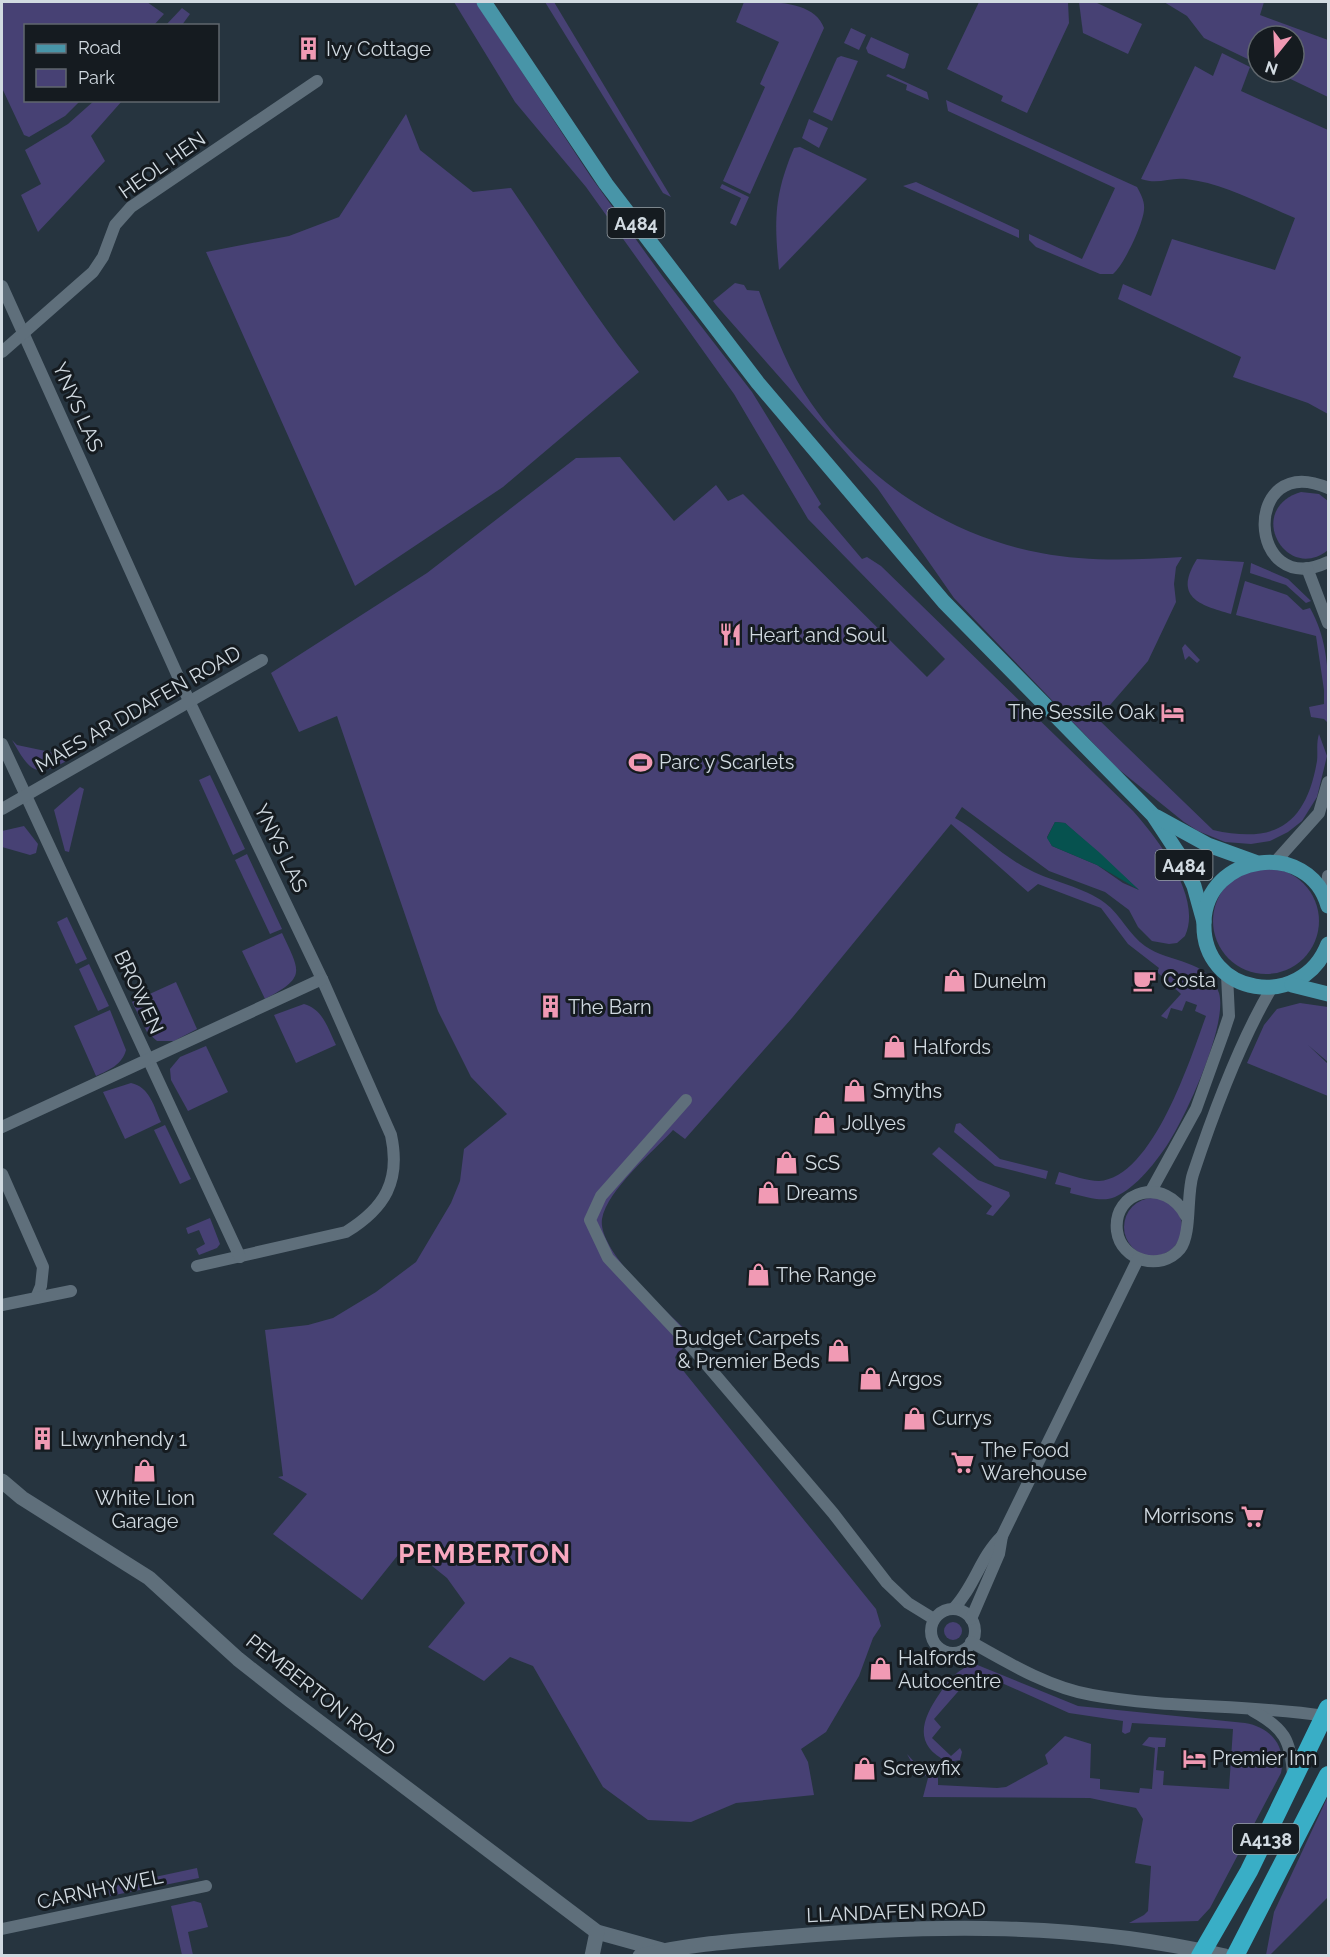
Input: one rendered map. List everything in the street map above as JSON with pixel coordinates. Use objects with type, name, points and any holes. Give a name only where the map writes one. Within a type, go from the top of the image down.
[{"type":"highway","name":"A4138","points":[[1201,1953],[1249,1871],[1327,1715]]},
{"type":"highway","name":"A4138","points":[[1235,1956],[1329,1775]]},
{"type":"main road","name":"A484","points":[[484,2],[606,184],[758,383],[944,602],[1153,815],[1180,856],[1194,886],[1203,922]]},
{"type":"main road","name":"A484","points":[[1153,815],[1208,845],[1255,862]]},
{"type":"main road","points":[[1327,901],[1314,880],[1297,868],[1276,861],[1255,862],[1235,869],[1219,883],[1208,901],[1203,922],[1206,944],[1227,975],[1250,987],[1271,989],[1292,984],[1312,971],[1323,958],[1329,944]]},
{"type":"main road","points":[[1292,984],[1329,994]]},
{"type":"main road","name":"PEMBERTON ROAD","points":[[2,1481],[18,1494],[149,1578],[238,1659],[597,1932]]},
{"type":"main road","name":"LLANDAFEN ROAD","points":[[662,1950],[829,1933],[952,1927],[1133,1939],[1225,1956]]},
{"type":"main road","points":[[591,1956],[597,1932],[662,1950]]},
{"type":"main road","points":[[640,1956],[662,1950]]},
{"type":"street","name":"HEOL HEN","points":[[2,352],[93,272],[115,225],[131,207],[317,81]]},
{"type":"street","name":"YNYS LAS","points":[[2,286],[190,703],[322,979],[391,1136],[396,1155],[395,1173],[378,1207],[363,1222],[346,1232],[197,1266]]},
{"type":"street","points":[[1329,488],[1307,482],[1295,483],[1275,495],[1264,514],[1264,537],[1270,549],[1280,560],[1293,566],[1306,568],[1329,562]]},
{"type":"street","points":[[1306,568],[1329,623]]},
{"type":"street","name":"MAES AR DDAFEN ROAD","points":[[2,809],[262,660]]},
{"type":"street","name":"BROWEN","points":[[2,744],[240,1257]]},
{"type":"street","points":[[1276,861],[1319,813],[1329,782]]},
{"type":"street","points":[[1327,901],[1329,876]]},
{"type":"street","points":[[1227,975],[1229,1016],[1196,1109],[1151,1191],[1129,1200],[1118,1220],[1121,1243],[1138,1259],[1161,1261],[1171,1256],[1185,1239],[1192,1176],[1245,1039],[1271,989]]},
{"type":"street","points":[[2,1127],[322,979]]},
{"type":"street","points":[[686,1100],[601,1196],[590,1220],[598,1239],[614,1266],[697,1352],[832,1513],[887,1583],[908,1603],[934,1619]]},
{"type":"street","points":[[2,1173],[43,1267],[41,1286],[36,1298]]},
{"type":"street","points":[[1151,1191],[1173,1198],[1186,1216]]},
{"type":"street","points":[[971,1619],[999,1554],[1002,1536],[1138,1259]]},
{"type":"street","points":[[2,1305],[71,1291]]},
{"type":"street","points":[[952,1609],[969,1587],[989,1549],[1002,1536]]},
{"type":"street","points":[[952,1609],[966,1613],[971,1619],[975,1632],[971,1642],[957,1652],[943,1651],[937,1647],[931,1634],[934,1619],[945,1610],[952,1609]]},
{"type":"street","points":[[971,1642],[1045,1680],[1091,1695],[1252,1711],[1286,1710],[1327,1715]]},
{"type":"street","points":[[1252,1711],[1269,1720],[1285,1735],[1292,1753],[1293,1781]]},
{"type":"street","name":"CARNHYWEL","points":[[2,1929],[206,1886]]},
{"type":"green space","points":[[2,2],[147,2],[164,14],[155,24],[24,24],[24,102],[79,102],[65,116],[29,137],[24,135],[2,88]]},
{"type":"green space","points":[[454,2],[476,2],[591,177],[663,277],[752,392],[821,504],[818,507],[862,559],[867,557],[881,566],[1133,811],[1154,836],[1183,886],[1188,904],[1189,921],[1185,936],[1177,943],[1152,941],[1138,927],[1129,910],[1105,892],[1049,871],[962,807],[955,818],[1020,865],[1097,897],[1116,913],[1145,946],[1155,952],[1197,967],[1214,982],[1219,993],[1218,1025],[1204,1069],[1177,1129],[1152,1165],[1131,1187],[1110,1199],[1070,1193],[1071,1188],[1055,1184],[1059,1172],[1099,1181],[1118,1175],[1136,1160],[1153,1138],[1167,1113],[1191,1059],[1206,1016],[1195,1011],[1197,1005],[1186,1001],[1182,1011],[1171,1008],[1167,1019],[1161,1016],[1181,994],[1157,972],[1159,968],[1128,944],[1101,908],[1038,884],[1028,892],[951,824],[792,1018],[685,1139],[673,1130],[632,1172],[613,1196],[602,1219],[604,1233],[611,1248],[637,1282],[693,1337],[675,1357],[677,1363],[876,1609],[881,1626],[873,1638],[859,1676],[826,1732],[801,1749],[808,1762],[814,1795],[736,1803],[691,1822],[648,1820],[603,1787],[533,1666],[510,1657],[484,1681],[428,1647],[465,1603],[447,1578],[406,1545],[362,1600],[273,1534],[307,1494],[278,1477],[283,1476],[265,1330],[308,1325],[333,1318],[376,1292],[416,1262],[451,1203],[460,1181],[464,1149],[507,1114],[471,1077],[438,1011],[337,716],[299,732],[271,673],[427,573],[576,458],[620,457],[674,521],[716,485],[728,501],[743,494],[927,677],[945,659],[808,519],[734,394],[586,187],[515,102]],"holes":[[[1055,822],[1065,823],[1139,890],[1123,883],[1097,865],[1052,846],[1047,837]]]},
{"type":"green space","points":[[545,2],[554,2],[671,197],[663,193]]},
{"type":"green space","points":[[744,2],[777,2],[801,7],[819,19],[824,28],[750,194],[723,181],[765,87],[760,84],[779,42],[736,22]]},
{"type":"green space","points":[[979,2],[1068,2],[1069,23],[1027,113],[1001,101],[1003,96],[947,69]]},
{"type":"green space","points":[[1079,2],[1095,2],[1142,24],[1128,54],[1083,33]]},
{"type":"green space","points":[[1164,2],[1264,2],[1260,15],[1284,24],[1246,24],[1246,58],[1204,38],[1187,16]]},
{"type":"green space","points":[[182,8],[190,14],[183,24],[167,24]]},
{"type":"green space","points":[[851,28],[866,35],[859,50],[844,43]]},
{"type":"green space","points":[[1306,32],[1328,40],[1328,97],[1301,84],[1306,84]]},
{"type":"green space","points":[[871,37],[909,54],[905,68],[868,53],[866,48]]},
{"type":"green space","points":[[1222,53],[1246,65],[1246,78],[1241,91],[1328,130],[1328,414],[1308,403],[1233,377],[1241,357],[1118,299],[1123,284],[1151,296],[1172,239],[1275,270],[1295,218],[1242,195],[1200,181],[1141,179],[1195,66],[1213,76]]},
{"type":"green space","points":[[841,56],[858,61],[832,121],[813,112],[837,58]]},
{"type":"green space","points":[[888,74],[927,92],[929,100],[906,90],[907,85],[886,76]]},
{"type":"green space","points":[[946,100],[1137,187],[1144,204],[1143,216],[1137,234],[1113,274],[1100,274],[1036,247],[1029,240],[1029,234],[1082,259],[1115,188],[948,111]]},
{"type":"green space","points":[[93,102],[121,102],[91,136],[105,161],[38,232],[21,195],[41,184],[25,150],[68,124]]},
{"type":"green space","points":[[406,114],[420,150],[473,192],[511,188],[589,304],[639,372],[503,487],[355,586],[206,252],[289,236],[339,217]]},
{"type":"green space","points":[[809,119],[828,128],[819,148],[802,138]]},
{"type":"green space","points":[[800,147],[867,179],[779,270],[776,222],[779,194],[794,148]]},
{"type":"green space","points":[[916,182],[1019,230],[1019,238],[903,186]]},
{"type":"green space","points":[[722,184],[749,197],[736,226],[730,223],[741,198],[720,188]]},
{"type":"green space","points":[[735,283],[744,285],[747,290],[759,291],[795,377],[832,431],[856,457],[911,500],[974,533],[1007,545],[1041,553],[1094,559],[1182,557],[1176,567],[1174,584],[1176,602],[1148,661],[1098,719],[1213,830],[1235,834],[1270,831],[1284,825],[1296,815],[1312,783],[1317,761],[1319,734],[1327,756],[1317,797],[1302,821],[1288,832],[1270,841],[1251,844],[1225,842],[1198,831],[1184,822],[1117,768],[954,598],[878,489],[716,305],[713,301]]},
{"type":"green space","points":[[1301,492],[1319,494],[1328,501],[1328,550],[1312,558],[1298,558],[1286,551],[1277,540],[1273,527],[1275,513],[1284,501]]},
{"type":"green space","points":[[1197,559],[1244,562],[1231,614],[1200,603],[1189,591],[1190,572]]},
{"type":"green space","points":[[1251,563],[1288,579],[1311,601],[1306,603],[1286,585],[1250,573]]},
{"type":"green space","points":[[1245,581],[1287,595],[1303,610],[1310,608],[1317,621],[1325,649],[1328,678],[1328,723],[1324,719],[1311,717],[1309,707],[1324,704],[1316,636],[1236,615]]},
{"type":"green space","points":[[1185,644],[1200,660],[1197,663],[1189,656],[1185,660],[1182,648]]},
{"type":"green space","points":[[12,740],[17,745],[74,757],[52,768],[37,770],[25,761]]},
{"type":"green space","points":[[210,775],[245,849],[233,855],[199,780]]},
{"type":"green space","points":[[80,787],[84,789],[69,852],[65,851],[54,810]]},
{"type":"green space","points":[[24,826],[38,844],[36,853],[30,855],[2,847],[2,831]]},
{"type":"green space","points":[[247,854],[282,929],[270,934],[235,860]]},
{"type":"green space","points":[[1266,868],[1286,872],[1304,883],[1315,901],[1319,921],[1315,941],[1304,959],[1286,970],[1266,974],[1246,970],[1228,959],[1217,941],[1213,921],[1217,901],[1228,883],[1246,872]]},
{"type":"green space","points":[[67,917],[87,959],[76,964],[57,922]]},
{"type":"green space","points":[[282,933],[296,965],[296,972],[294,979],[288,985],[265,999],[242,951]]},
{"type":"green space","points":[[89,964],[109,1006],[98,1011],[79,969]]},
{"type":"green space","points":[[176,982],[197,1029],[174,1041],[157,1041],[147,1032],[132,1002]]},
{"type":"green space","points":[[1300,1003],[1328,1007],[1328,1062],[1308,1045],[1328,1064],[1328,1096],[1247,1063],[1264,1025],[1277,1009]]},
{"type":"green space","points":[[304,1004],[316,1010],[320,1015],[336,1045],[296,1063],[274,1015]]},
{"type":"green space","points":[[110,1010],[126,1050],[118,1063],[96,1076],[74,1026]]},
{"type":"green space","points":[[206,1046],[228,1092],[188,1111],[171,1080],[170,1069],[180,1057]]},
{"type":"green space","points":[[131,1083],[147,1093],[161,1122],[125,1139],[103,1092]]},
{"type":"green space","points":[[960,1123],[1000,1159],[1048,1171],[1046,1179],[995,1166],[954,1132],[956,1124]]},
{"type":"green space","points":[[165,1125],[191,1179],[180,1184],[154,1130]]},
{"type":"green space","points":[[939,1147],[978,1180],[1009,1192],[1010,1196],[993,1216],[986,1214],[992,1206],[932,1154]]},
{"type":"green space","points":[[1153,1198],[1164,1200],[1177,1211],[1182,1227],[1180,1238],[1169,1251],[1153,1256],[1142,1254],[1129,1243],[1124,1227],[1126,1216],[1137,1203]]},
{"type":"green space","points":[[210,1218],[220,1244],[217,1248],[199,1255],[196,1249],[205,1244],[199,1230],[188,1234],[186,1228]]},
{"type":"green space","points":[[949,1622],[957,1622],[962,1627],[960,1638],[949,1640],[944,1635],[944,1627]]},
{"type":"green space","points":[[975,1664],[1078,1706],[1245,1723],[1262,1729],[1275,1739],[1281,1754],[1281,1773],[1210,1908],[1198,1921],[1129,1923],[1148,1911],[1151,1866],[1135,1863],[1143,1819],[1136,1808],[1090,1798],[923,1797],[928,1778],[913,1765],[907,1754],[917,1765],[938,1776],[938,1785],[1006,1787],[1048,1764],[1045,1755],[1065,1736],[1091,1744],[1090,1778],[1100,1779],[1100,1789],[1139,1793],[1140,1788],[1152,1789],[1155,1748],[1142,1745],[1149,1737],[1166,1738],[1165,1747],[1158,1747],[1156,1770],[1164,1771],[1163,1785],[1229,1789],[1233,1729],[1132,1723],[1130,1732],[1125,1734],[1122,1732],[1123,1721],[1069,1713],[986,1676],[980,1685],[970,1678],[934,1719],[941,1727],[932,1738],[951,1756],[960,1748],[962,1752],[960,1760],[948,1762],[929,1748],[925,1740],[925,1722],[947,1683],[959,1671]]},
{"type":"green space","points":[[1328,1796],[1328,1897],[1270,1955],[1266,1955],[1274,1912]]},
{"type":"green space","points":[[197,1868],[199,1878],[110,1896],[108,1887]]},
{"type":"green space","points":[[194,1901],[201,1903],[208,1927],[188,1932],[193,1955],[182,1955],[171,1906]]},
{"type":"shaded area","points":[[1055,822],[1065,823],[1139,890],[1097,865],[1052,846],[1047,838]]},
{"type":"place","name":"Ivy Cottage","points":[[308,49]]},
{"type":"place","name":"Heart and Soul","points":[[731,635]]},
{"type":"place","name":"The Sessile Oak","points":[[1173,712]]},
{"type":"place","name":"Parc y Scarlets","points":[[641,762]]},
{"type":"place","name":"Costa","points":[[1145,980]]},
{"type":"place","name":"Dunelm","points":[[955,981]]},
{"type":"place","name":"The Barn","points":[[550,1007]]},
{"type":"place","name":"Halfords","points":[[895,1047]]},
{"type":"place","name":"Smyths","points":[[855,1091]]},
{"type":"place","name":"Jollyes","points":[[824,1123]]},
{"type":"place","name":"ScS","points":[[787,1163]]},
{"type":"place","name":"Dreams","points":[[768,1193]]},
{"type":"place","name":"The Range","points":[[758,1275]]},
{"type":"place","name":"Budget Carpets & Premier Beds","points":[[838,1350]]},
{"type":"place","name":"Argos","points":[[870,1379]]},
{"type":"place","name":"Currys","points":[[914,1418]]},
{"type":"place","name":"Llwynhendy 1","points":[[42,1439]]},
{"type":"place","name":"The Food Warehouse","points":[[963,1462]]},
{"type":"place","name":"White Lion Garage","points":[[145,1471]]},
{"type":"place","name":"Morrisons","points":[[1252,1516]]},
{"type":"place","name":"Halfords Autocentre","points":[[880,1669]]},
{"type":"place","name":"Premier Inn","points":[[1194,1758]]},
{"type":"place","name":"Screwfix","points":[[865,1768]]},
{"type":"district","name":"PEMBERTON","points":[[485,1554]]}]
